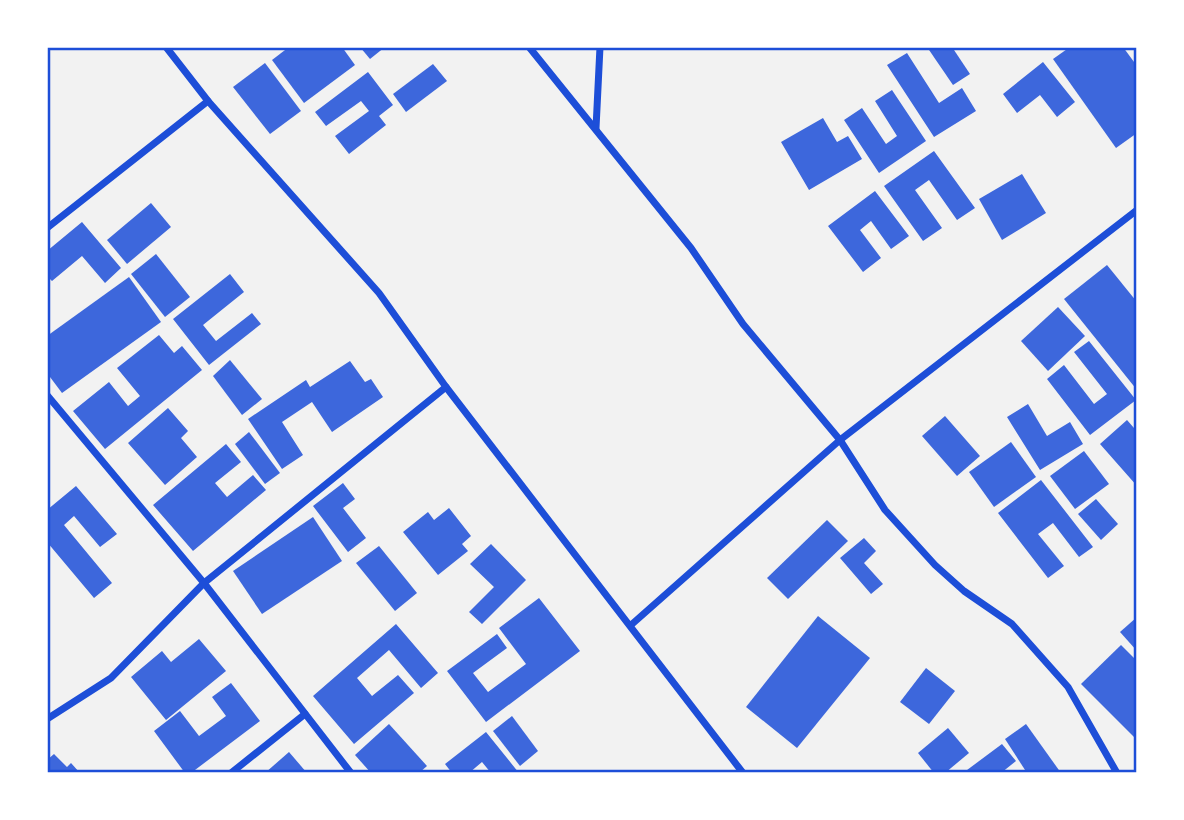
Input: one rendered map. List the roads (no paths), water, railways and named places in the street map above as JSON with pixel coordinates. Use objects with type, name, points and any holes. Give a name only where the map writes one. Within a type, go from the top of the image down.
[{"type":"street","points":[[166,47],[208,101],[379,293],[446,387],[743,773]]},
{"type":"street","points":[[529,47],[691,248],[743,324],[840,440],[886,510],[935,565],[964,591],[1012,624],[1068,687],[1117,773]]},
{"type":"street","points":[[596,128],[600,47]]},
{"type":"street","points":[[47,228],[208,101]]},
{"type":"street","points":[[631,625],[840,440],[1137,210]]},
{"type":"street","points":[[47,719],[111,678],[204,583],[446,387]]},
{"type":"street","points":[[47,395],[204,583],[351,773]]},
{"type":"street","points":[[231,773],[305,714]]}]
